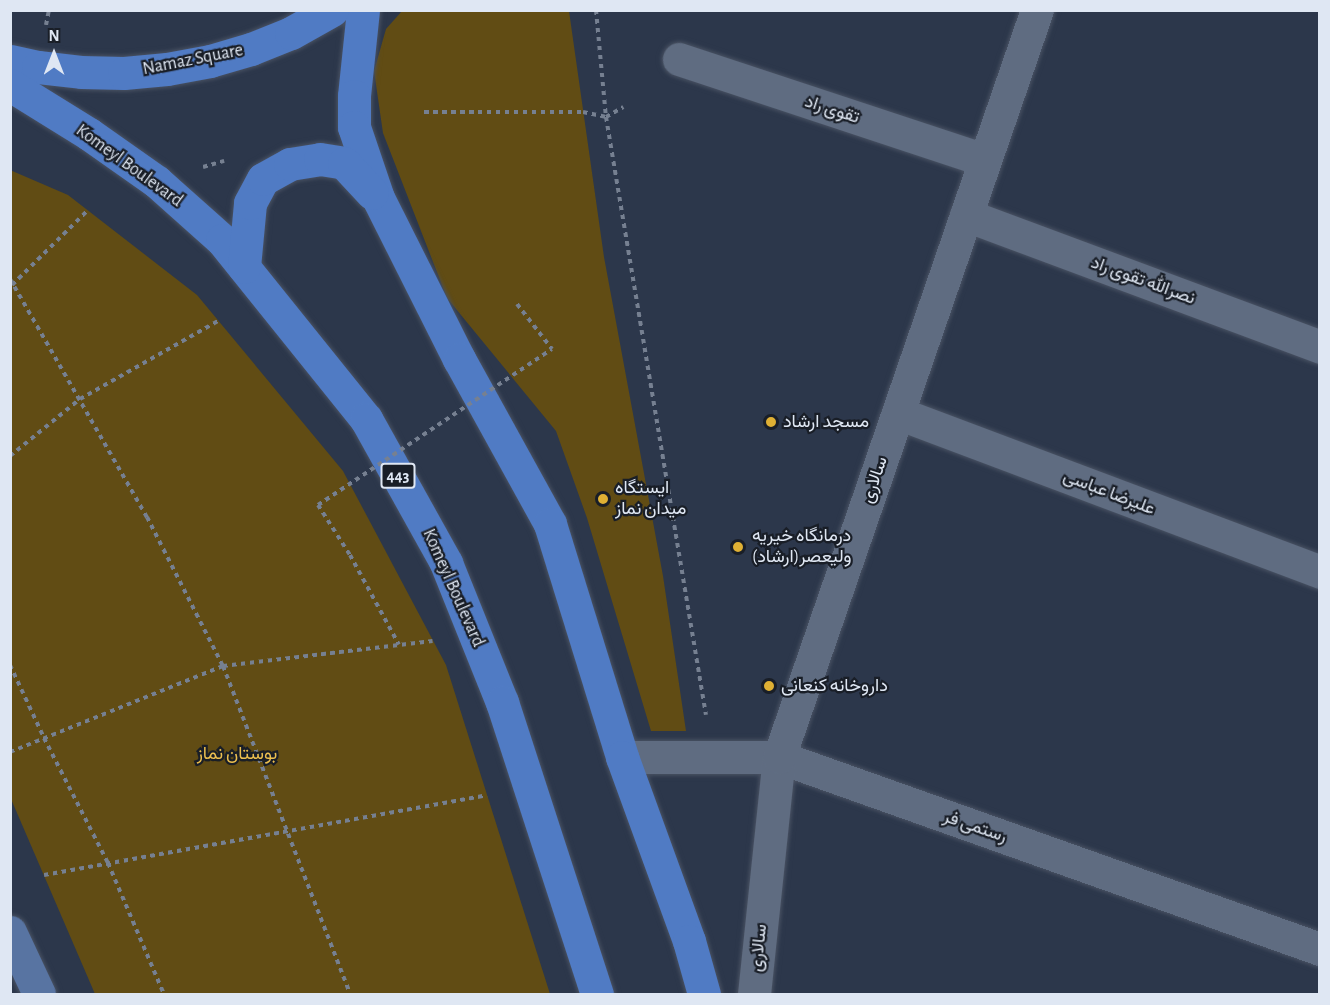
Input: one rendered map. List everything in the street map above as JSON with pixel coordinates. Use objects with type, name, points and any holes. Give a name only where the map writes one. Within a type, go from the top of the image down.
[{"type":"main road","name":"Namaz Square","points":[[10,61],[81,72],[124,73],[167,69],[210,61],[251,49],[291,33],[332,10]]},
{"type":"main road","points":[[363,10],[354,96],[354,127],[378,198],[459,359],[550,524],[622,758],[689,941],[704,994]]},
{"type":"main road","name":"Komeyl Boulevard","points":[[10,85],[89,134],[157,182],[222,240],[366,419],[446,563],[502,702],[597,994]]},
{"type":"main road","points":[[244,267],[250,203],[263,179],[290,164],[320,159],[344,163],[378,198]]},
{"type":"street","name":"سالاری","points":[[754,994],[779,758],[1037,10]]},
{"type":"street","name":"تقوی راد","points":[[679,59],[985,160]]},
{"type":"street","name":"نصرالله تقوی راد","points":[[966,215],[1320,347]]},
{"type":"street","name":"علیرضا عباسی","points":[[898,413],[1320,572]]},
{"type":"street","name":"رستمی فر","points":[[622,758],[779,758],[1320,949]]},
{"type":"street","points":[[10,932],[39,994]]},
{"type":"path","points":[[596,10],[606,117],[713,758]]},
{"type":"path","points":[[424,112],[584,112],[606,117],[623,107]]},
{"type":"path","points":[[12,285],[88,210]]},
{"type":"path","points":[[10,279],[147,518],[223,666],[350,994]]},
{"type":"path","points":[[399,645],[350,555],[318,505],[552,349],[517,304]]},
{"type":"path","points":[[10,456],[80,399],[218,321]]},
{"type":"path","points":[[10,752],[223,666],[433,641]]},
{"type":"path","points":[[10,664],[44,738],[108,862],[164,994]]},
{"type":"path","points":[[44,875],[487,795]]},
{"type":"green space","points":[[402,11],[569,11],[604,257],[663,576],[686,731],[651,731],[587,518],[556,431],[447,298],[383,133],[374,71],[386,29]]},
{"type":"green space","name":"بوستان نماز","points":[[10,170],[68,195],[197,295],[343,471],[446,665],[550,994],[95,994],[11,799]]},
{"type":"place","name":"مسجد ارشاد","points":[[771,422]]},
{"type":"place","name":"ایستگاه میدان نماز","points":[[603,499]]},
{"type":"place","name":"درمانگاه خیریه ولیعصر(ارشاد)","points":[[738,547]]},
{"type":"place","name":"داروخانه کنعانی","points":[[769,686]]}]
